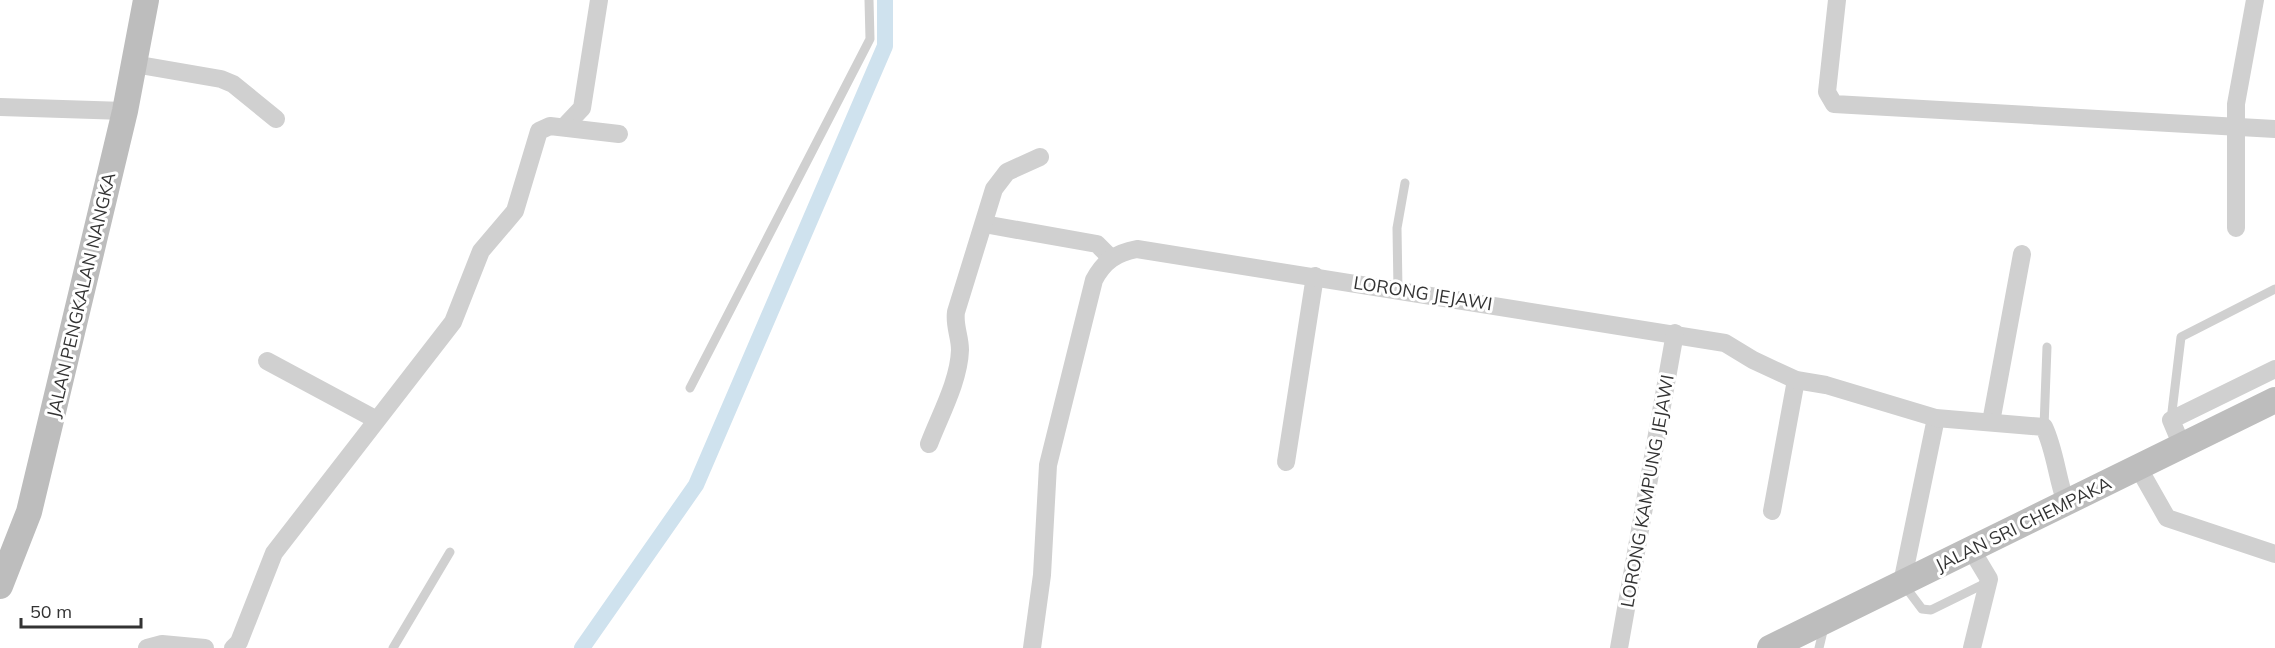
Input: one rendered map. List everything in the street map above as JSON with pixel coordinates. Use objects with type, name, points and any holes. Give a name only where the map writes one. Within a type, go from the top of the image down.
[{"type":"street","name":"JALAN PENGKALAN NANGKA","points":[[0,586],[29,512],[124,111],[146,0]]},
{"type":"street","points":[[564,127],[582,108],[599,0]]},
{"type":"street","points":[[1837,0],[1827,92],[1834,104],[2275,129]]},
{"type":"street","points":[[2236,228],[2236,104],[2255,0]]},
{"type":"street","points":[[134,64],[221,79],[233,84],[276,119]]},
{"type":"street","points":[[0,107],[124,111]]},
{"type":"street","points":[[238,648],[274,553],[375,419],[453,322],[481,251],[515,211],[539,131],[546,126],[619,134]]},
{"type":"street","points":[[929,444],[955,377],[960,351],[955,326],[956,312],[994,189],[1000,180],[1018,166],[1040,157]]},
{"type":"street","points":[[984,224],[1097,244],[1111,258],[1101,266],[1094,279],[1048,465],[1042,575],[1032,648]]},
{"type":"street","name":"LORONG JEJAWI","points":[[1111,258],[1137,249],[1152,250],[1675,333],[1725,343],[1796,380],[1826,385],[1936,418],[2044,427]]},
{"type":"street","points":[[1991,422],[2022,254]]},
{"type":"street","points":[[1286,462],[1315,276]]},
{"type":"street","name":"LORONG KAMPUNG JEJAWI","points":[[1619,648],[1675,333]]},
{"type":"street","points":[[267,361],[375,419]]},
{"type":"street","points":[[2182,446],[2171,420],[2275,369]]},
{"type":"street","points":[[1772,511],[1796,380]]},
{"type":"street","name":"JALAN SRI CHEMPAKA","points":[[1770,648],[2275,400]]},
{"type":"street","points":[[1902,583],[1936,418]]},
{"type":"street","points":[[2044,427],[2052,443],[2056,473],[2066,503]]},
{"type":"street","points":[[2138,467],[2168,518],[2275,554]]},
{"type":"street","points":[[1971,549],[1987,573],[1988,582],[1972,648]]},
{"type":"street","points":[[147,648],[162,644],[206,648]]},
{"type":"lane","points":[[690,388],[870,39],[869,0]]},
{"type":"lane","points":[[1398,290],[1397,228],[1405,183]]},
{"type":"lane","points":[[2171,420],[2181,336],[2275,289]]},
{"type":"lane","points":[[2044,427],[2047,347]]},
{"type":"lane","points":[[393,648],[450,552]]},
{"type":"lane","points":[[1902,583],[1922,609],[1930,610],[1988,582]]},
{"type":"lane","points":[[1819,648],[1826,621]]},
{"type":"waterway","points":[[582,648],[696,485],[885,46],[885,0]]}]
